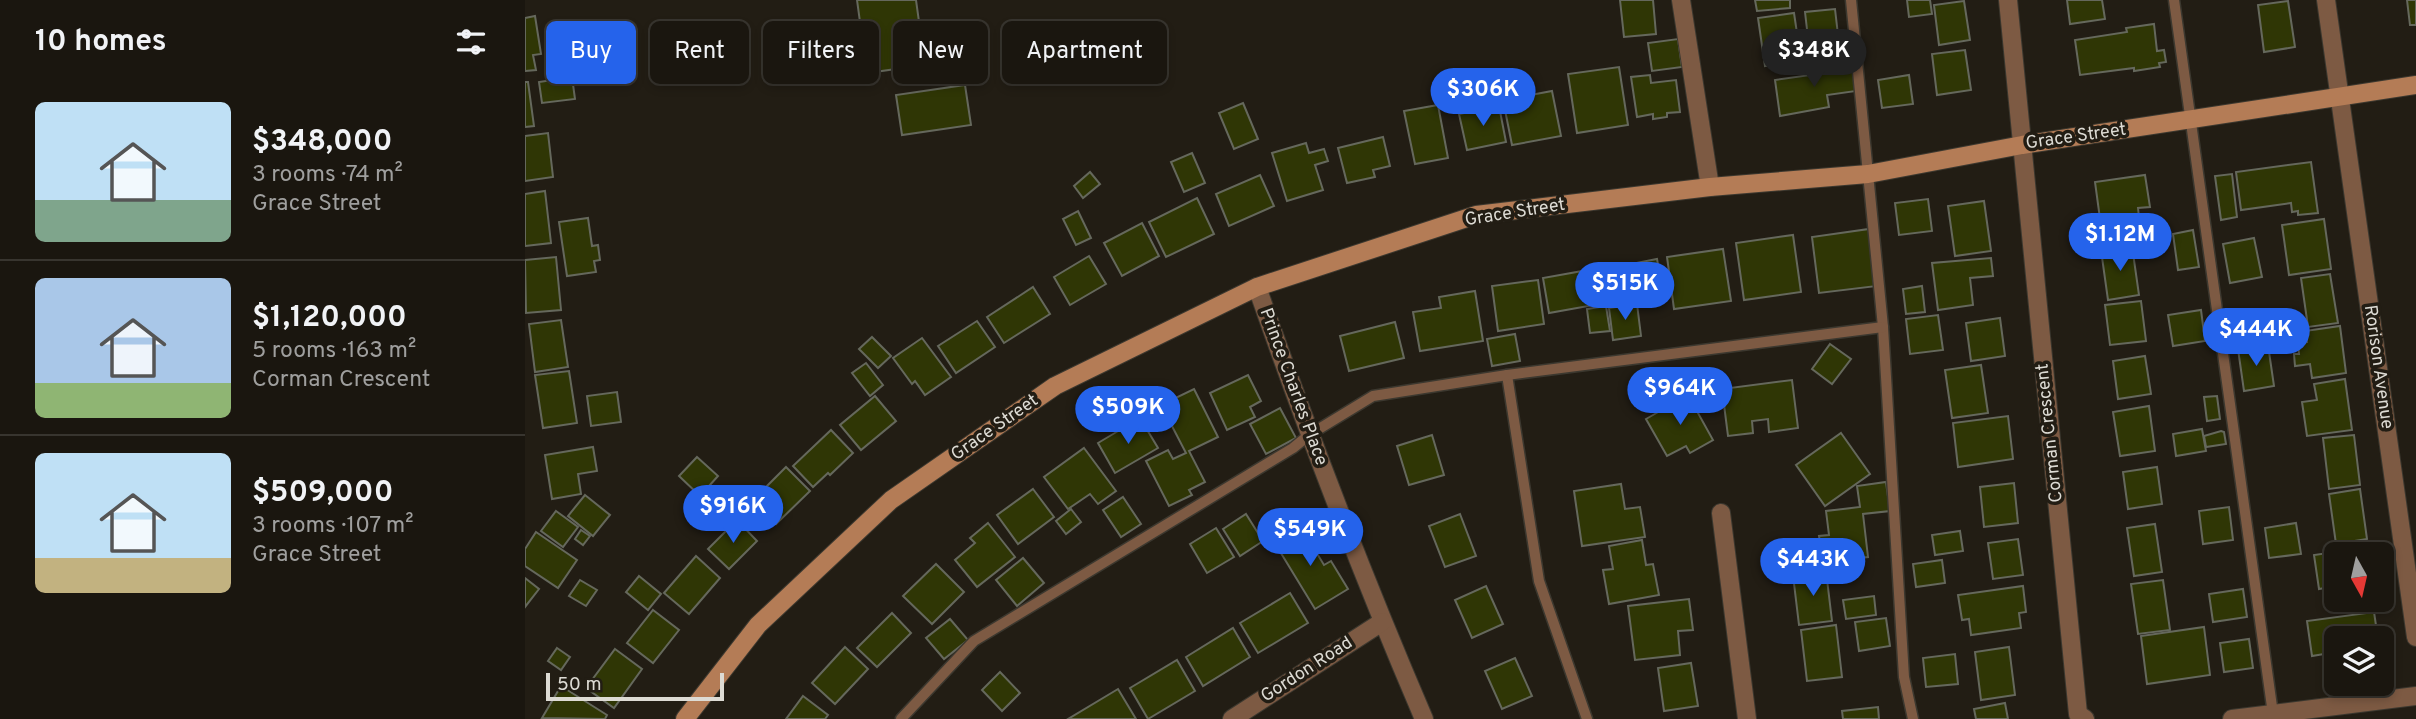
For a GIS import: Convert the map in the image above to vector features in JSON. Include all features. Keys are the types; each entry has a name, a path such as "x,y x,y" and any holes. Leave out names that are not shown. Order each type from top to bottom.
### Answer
{"street":[{"path":"1681,0 1710,187"},
{"name":"Corman Crescent","path":"2008,0 2078,714 2084,719"},
{"name":"Rorison Avenue","path":"2326,0 2416,637"},
{"name":"Grace Street","path":"685,719 758,625 891,500 1055,386 1257,287 1476,215 1710,187 1868,174 2022,145 2416,85"},
{"name":"Prince Charles Place","path":"1257,287 1309,435 1382,622 1424,719"},
{"path":"1721,513 1747,719"},
{"name":"Gordon Road","path":"1232,719 1382,622"},
{"path":"2232,719 2416,696"}],"lane":[{"path":"1851,0 1883,327 1904,677 1913,719"},
{"path":"2174,0 2273,714"},
{"path":"901,719 974,641 1293,448 1309,435 1373,396 1507,375 1883,327"},
{"path":"1507,375 1539,582 1587,719"}],"building":[{"path":"857,0 916,0 919,21 893,21 893,69 879,71 879,21 860,21"},
{"path":"1620,0 1653,0 1656,34 1624,37"},
{"path":"1755,0 1790,0 1790,8 1757,11"},
{"path":"1907,0 1930,0 1932,14 1909,17"},
{"path":"2067,0 2102,0 2105,19 2070,24"},
{"path":"2407,0 2416,0 2416,25 2410,25"},
{"path":"1964,1 1970,40 1939,45 1934,5"},
{"path":"2288,1 2295,47 2264,52 2258,5"},
{"path":"1835,9 1838,35 1808,38 1805,12"},
{"path":"1794,13 1801,60 1765,66 1758,18"},
{"path":"535,16 541,54 533,55 536,70 525,71 525,18"},
{"path":"2154,24 2157,51 2164,50 2166,62 2159,63 2160,67 2080,75 2075,40 2127,32 2126,28"},
{"path":"1678,39 1682,67 1652,71 1648,43"},
{"path":"1965,50 1971,90 1937,95 1932,54"},
{"path":"1852,63 1856,91 1827,95 1829,107 1780,116 1775,80 1818,74 1817,65"},
{"path":"1619,67 1628,125 1577,133 1568,74"},
{"path":"1457,74 1462,107 1443,109 1438,77"},
{"path":"1650,75 1651,83 1676,80 1680,112 1667,113 1667,117 1653,119 1653,114 1637,117 1631,77"},
{"path":"1909,75 1913,104 1882,108 1878,80"},
{"path":"525,82 528,82 534,126 525,127"},
{"path":"539,82 573,84 575,99 542,103"},
{"path":"965,85 971,125 902,135 896,95"},
{"path":"1552,91 1561,136 1512,145 1503,100"},
{"path":"1243,103 1258,139 1234,149 1219,113"},
{"path":"1438,105 1448,158 1415,164 1404,111"},
{"path":"1499,106 1506,142 1467,150 1459,114"},
{"path":"548,133 553,177 525,181 525,136"},
{"path":"1383,137 1390,166 1373,170 1375,177 1347,183 1338,148"},
{"path":"1306,143 1309,153 1324,149 1328,161 1315,165 1323,190 1287,201 1272,153"},
{"path":"1192,153 1205,183 1184,192 1171,162"},
{"path":"2311,162 2318,213 2298,215 2298,211 2292,212 2291,203 2241,210 2236,172"},
{"path":"1090,172 1100,184 1083,198 1074,186"},
{"path":"2232,174 2237,217 2221,220 2215,176"},
{"path":"1260,175 1274,206 1229,226 1216,194"},
{"path":"2145,175 2150,207 2138,208 2141,236 2103,241 2095,182"},
{"path":"545,191 551,243 525,246 525,194"},
{"path":"1197,198 1214,234 1166,257 1149,222"},
{"path":"1928,199 1932,231 1899,235 1895,203"},
{"path":"1984,201 1991,251 1955,256 1948,206"},
{"path":"1078,211 1091,238 1076,245 1063,219"},
{"path":"588,218 592,246 598,245 600,260 594,261 596,272 567,276 559,222"},
{"path":"2324,219 2331,269 2289,275 2282,225"},
{"path":"1142,223 1159,256 1122,276 1104,243"},
{"path":"1869,229 1877,286 1819,293 1812,237"},
{"path":"2193,230 2199,267 2178,270 2173,234"},
{"path":"1793,235 1801,292 1744,300 1736,243"},
{"path":"2254,238 2262,277 2230,283 2223,244"},
{"path":"2132,246 2139,295 2108,300 2101,250"},
{"path":"1723,249 1731,301 1674,309 1667,257"},
{"path":"1089,256 1106,284 1070,305 1054,277"},
{"path":"556,257 561,310 526,313 525,260"},
{"path":"1991,258 1993,276 1970,278 1973,305 1938,310 1932,263"},
{"path":"1657,259 1663,292 1617,300 1611,268"},
{"path":"1588,270 1594,305 1549,313 1543,278"},
{"path":"2330,274 2338,323 2308,327 2301,278"},
{"path":"1538,280 1544,324 1498,331 1492,286"},
{"path":"1922,286 1925,312 1906,314 1903,289"},
{"path":"1033,287 1050,314 1004,343 987,317"},
{"path":"1475,291 1483,341 1420,351 1413,312 1441,308 1439,297"},
{"path":"2141,301 2146,341 2110,345 2105,305"},
{"path":"1637,304 1641,336 1613,340 1609,308"},
{"path":"1606,306 1610,331 1590,333 1587,309"},
{"path":"2201,310 2205,341 2173,346 2168,315"},
{"path":"1938,315 1943,350 1910,354 1906,319"},
{"path":"2000,318 2005,356 1971,361 1966,323"},
{"path":"561,320 568,367 535,372 529,324"},
{"path":"977,321 995,347 956,373 938,346"},
{"path":"1395,322 1404,358 1349,371 1340,336"},
{"path":"2340,326 2346,373 2312,378 2310,364 2295,366 2294,354 2299,354 2298,344 2307,342 2305,331"},
{"path":"1515,334 1520,361 1492,366 1487,339"},
{"path":"872,337 891,356 878,368 859,349"},
{"path":"922,338 951,377 925,395 915,381 912,384 893,358"},
{"path":"1830,344 1851,359 1832,384 1812,369"},
{"path":"2268,345 2274,386 2244,391 2238,349"},
{"path":"2145,356 2151,394 2118,399 2113,361"},
{"path":"866,363 883,385 870,396 852,373"},
{"path":"1981,365 1988,413 1952,418 1945,370"},
{"path":"569,371 577,423 543,428 535,375"},
{"path":"1248,375 1261,401 1250,407 1255,417 1227,430 1210,393"},
{"path":"2345,379 2352,430 2307,436 2302,402 2317,400 2314,384"},
{"path":"1792,380 1798,428 1769,432 1768,419 1752,421 1753,433 1728,436 1722,389"},
{"path":"1194,389 1218,437 1189,451 1205,482 1189,490 1192,495 1169,506 1146,461 1168,450 1173,459 1186,453 1161,405"},
{"path":"617,392 621,422 591,426 587,396"},
{"path":"1688,395 1713,440 1690,453 1686,446 1667,456 1646,419"},
{"path":"875,396 896,421 861,450 840,425"},
{"path":"2217,396 2220,419 2207,421 2204,397"},
{"path":"2149,406 2155,451 2120,456 2113,412"},
{"path":"1280,408 1296,438 1266,454 1250,424"},
{"path":"2008,416 2013,459 1958,467 1953,423"},
{"path":"1140,418 1158,448 1115,473 1098,443"},
{"path":"2202,429 2206,451 2176,456 2173,434"},
{"path":"831,430 853,453 813,487 793,466"},
{"path":"2224,432 2226,444 2206,447 2204,436"},
{"path":"1841,433 1870,474 1825,506 1796,465"},
{"path":"1432,435 1444,475 1409,485 1397,446"},
{"path":"2354,435 2360,485 2329,489 2323,438"},
{"path":"593,447 597,471 578,474 581,494 552,499 545,455"},
{"path":"1084,448 1116,491 1098,504 1090,494 1068,509 1044,477"},
{"path":"697,457 718,476 700,496 679,476"},
{"path":"786,467 810,491 776,524 753,500"},
{"path":"2157,467 2162,504 2128,509 2123,472"},
{"path":"1886,482 1890,511 1863,514 1868,557 1823,562 1819,536 1829,535 1826,511 1860,507 1857,486"},
{"path":"2014,483 2018,523 1984,527 1980,487"},
{"path":"1621,484 1625,509 1640,507 1645,537 1582,546 1574,491"},
{"path":"1033,489 1054,517 1018,544 997,515"},
{"path":"2360,489 2367,539 2336,542 2329,494"},
{"path":"585,495 610,515 593,536 568,516"},
{"path":"1123,497 1141,524 1121,537 1103,510"},
{"path":"2229,507 2233,540 2203,544 2199,511"},
{"path":"1071,509 1081,522 1066,534 1056,521"},
{"path":"556,511 578,527 563,547 541,531"},
{"path":"1246,514 1263,541 1240,556 1223,529"},
{"path":"1460,514 1476,556 1445,567 1429,526"},
{"path":"737,520 757,541 729,569 708,549"},
{"path":"988,523 1015,557 977,587 955,560 975,543 970,538"},
{"path":"2296,523 2301,554 2269,558 2265,528"},
{"path":"1299,524 1324,565 1331,561 1348,589 1315,609 1273,540"},
{"path":"2155,524 2162,572 2134,576 2127,528"},
{"path":"1216,528 1234,557 1207,573 1190,544"},
{"path":"581,530 590,536 583,545 575,539"},
{"path":"1960,531 1963,551 1935,555 1932,535"},
{"path":"536,532 577,560 558,588 525,566 525,549"},
{"path":"2018,539 2023,575 1993,579 1988,543"},
{"path":"1642,540 1646,565 1653,564 1659,595 1609,604 1603,570 1613,569 1609,546"},
{"path":"2324,554 2324,588 2319,589 2314,555"},
{"path":"696,556 720,578 689,614 664,593"},
{"path":"1023,558 1044,583 1017,606 996,580"},
{"path":"1942,560 1945,583 1916,587 1913,564"},
{"path":"936,564 964,592 932,624 903,596"},
{"path":"1826,571 1832,621 1799,625 1793,575"},
{"path":"639,576 661,594 648,610 626,592"},
{"path":"525,578 539,589 525,607"},
{"path":"580,580 597,590 586,606 569,596"},
{"path":"2163,580 2170,630 2138,634 2131,584"},
{"path":"1486,586 1503,624 1472,638 1455,600"},
{"path":"2023,586 2026,612 2019,613 2021,628 1971,635 1969,619 1962,620 1958,595"},
{"path":"2243,589 2247,617 2213,622 2209,594"},
{"path":"1290,593 1308,623 1258,653 1240,623"},
{"path":"1874,596 1876,615 1846,619 1843,600"},
{"path":"1689,599 1693,630 1678,631 1680,655 1635,660 1628,606"},
{"path":"653,610 679,630 653,663 627,643"},
{"path":"2374,612 2376,626 2324,626 2324,654 2312,656 2307,621"},
{"path":"892,613 911,633 877,667 857,648"},
{"path":"1886,618 1890,646 1859,651 1855,622"},
{"path":"950,619 968,640 944,659 926,638"},
{"path":"1836,625 1842,677 1807,681 1801,630"},
{"path":"2204,627 2210,675 2147,684 2141,636"},
{"path":"1233,628 1250,657 1203,686 1186,657"},
{"path":"2249,639 2253,668 2224,672 2220,643"},
{"path":"845,647 868,669 835,704 812,683"},
{"path":"2009,647 2015,695 1981,700 1975,652"},
{"path":"557,648 570,657 561,670 548,661"},
{"path":"615,649 642,669 614,708 586,688"},
{"path":"1955,654 1958,684 1926,687 1923,658"},
{"path":"1515,658 1532,696 1502,709 1485,671"},
{"path":"1177,660 1195,691 1148,719 1130,688"},
{"path":"1691,663 1698,706 1664,711 1658,668"},
{"path":"1000,672 1020,693 1002,711 982,690"},
{"path":"561,686 607,715 605,719 542,718"},
{"path":"1118,689 1136,719 1068,719"},
{"path":"803,696 828,715 825,719 786,719"},
{"path":"2005,703 2008,719 1976,719 1974,709"},
{"path":"1878,707 1879,719 1843,719 1842,711"}]}
